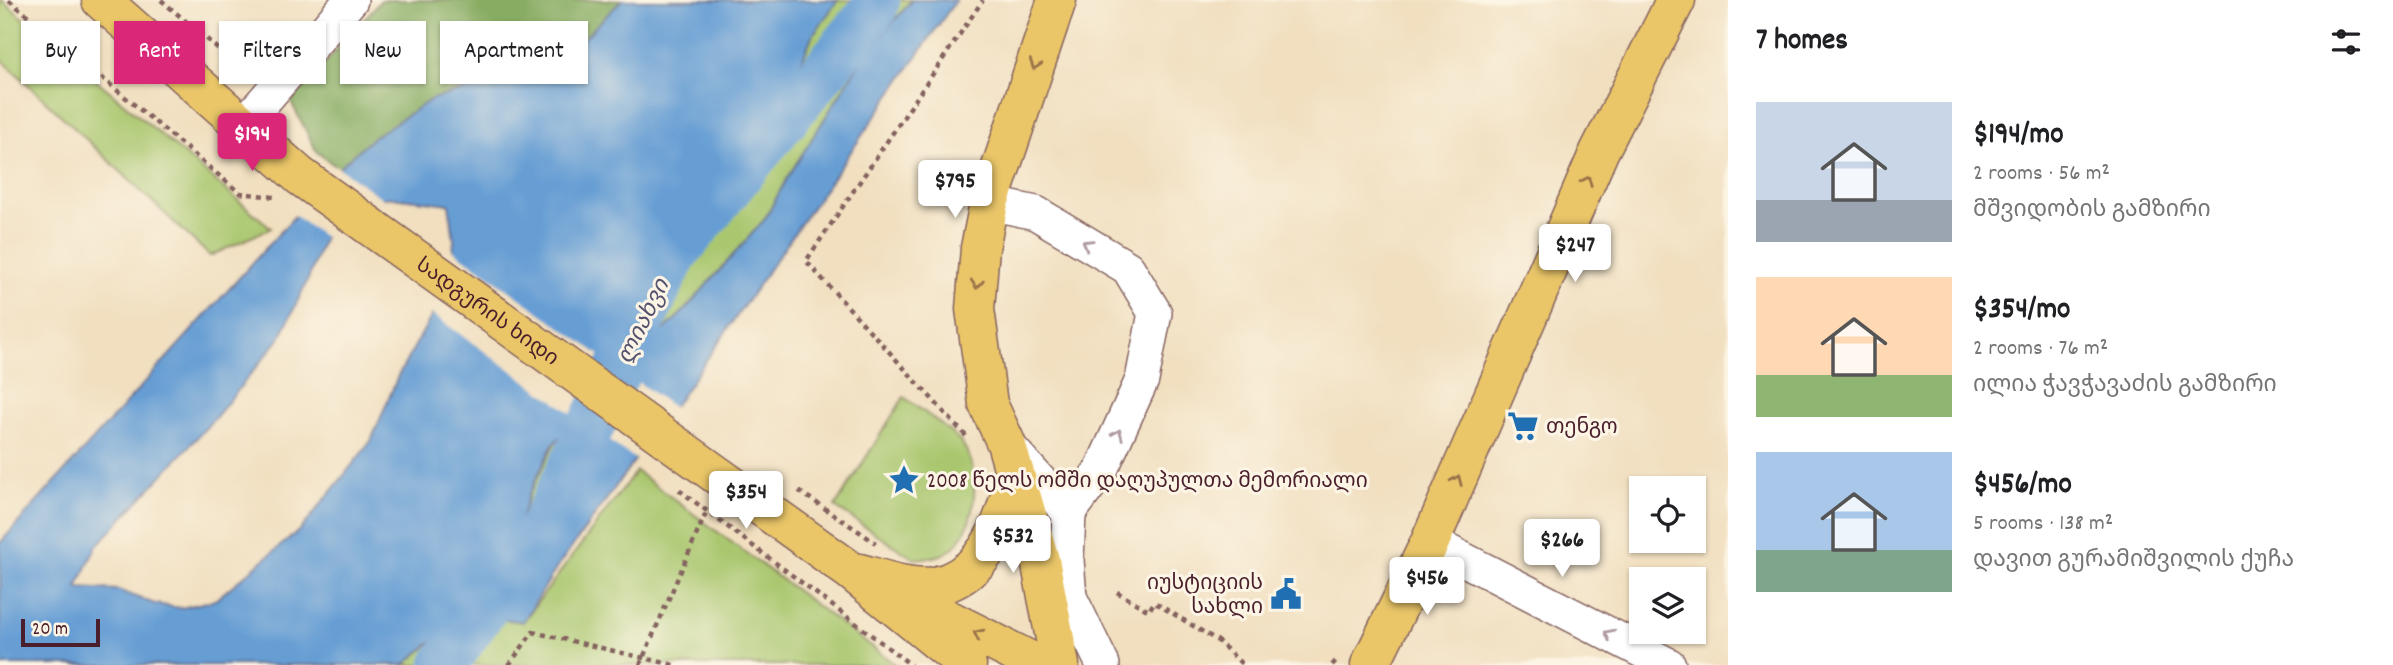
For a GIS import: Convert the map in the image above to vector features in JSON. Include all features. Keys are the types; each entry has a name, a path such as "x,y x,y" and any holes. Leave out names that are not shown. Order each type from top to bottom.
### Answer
{"main road":[{"name":"სადგურის ხიდი","path":"101,0 243,125 292,187 675,444 851,570"},
{"path":"851,570 903,584 933,586 959,578 977,563 1007,515 975,309 980,248 989,203 1057,0"},
{"path":"1370,665 1430,542 1599,152 1676,0"},
{"path":"997,456 1040,560 1060,665"},
{"path":"851,570 967,665"},
{"path":"851,570 1039,665"}],"street":[{"path":"243,125 351,0"},
{"path":"989,203 1036,213 1128,268 1155,313 1142,380 1101,470 1069,513 1067,560 1070,597 1103,665"},
{"path":"997,456 1069,513"},
{"path":"1430,542 1670,665"}],"path":[{"path":"9,0 240,193 292,187"},
{"path":"161,0 271,93"},
{"path":"982,0 806,261 966,436 997,456"},
{"path":"674,484 706,513 911,665"},
{"path":"640,665 706,513"},
{"path":"1117,592 1149,611 1154,602 1218,641 1243,665"},
{"path":"509,665 533,632 674,665"}],"green space":[{"path":"2,0 27,21 21,21 21,78 0,58"},
{"path":"381,0 622,0 588,34 588,21 440,21 440,84 487,84 432,99 375,136 338,168 317,152 291,102 307,84 326,84 326,62 340,46 340,84 426,84 426,21 362,21"},
{"path":"838,0 912,0 864,57 786,180 765,219 682,313 638,354 588,456 576,493 557,525 532,564 488,597 508,558 529,494 554,444 576,422 618,321 649,276 697,229 722,172 770,127 812,36"},
{"path":"100,83 271,228 210,256 28,84"},
{"path":"904,397 958,439 969,457 973,472 973,506 969,522 953,547 935,557 914,559 835,507"},
{"path":"636,471 896,665 404,665 446,631 469,620 501,619 523,622"}],"water":[{"path":"622,0 838,0 812,36 785,102 770,127 722,172 697,229 649,276 618,321 588,401 576,422 553,444 529,494 508,558 489,595 532,564 576,493 588,456 638,354 682,313 765,219 786,180 864,56 912,0 956,0 682,395 554,572 523,622 501,619 469,620 446,631 404,665 0,665 0,543 338,168 375,136 432,99 487,84 588,84 588,34","holes":["391,197 449,204 454,240 452,268 439,303 398,376 371,441 302,528 215,600 181,608 155,604 118,590 77,588 96,547 215,418 280,338 309,277 330,222 351,204"]}],"pier":[{"path":"335,165 386,201 353,208 333,224 327,239 293,214"},
{"path":"450,248 608,361 581,420 429,312 449,267"},
{"path":"625,373 676,409 638,461 596,432"}],"waterway":[{"name":"ლიახვი","path":"444,665 542,528 674,255 874,9 877,0"}],"place":[{"name":"თენგო","path":"1523,426"},
{"name":"2008 წელს ომში დაღუპულთა მემორიალი","path":"904,480"},
{"name":"იუსტიციის სახლი","path":"1286,594"}]}
